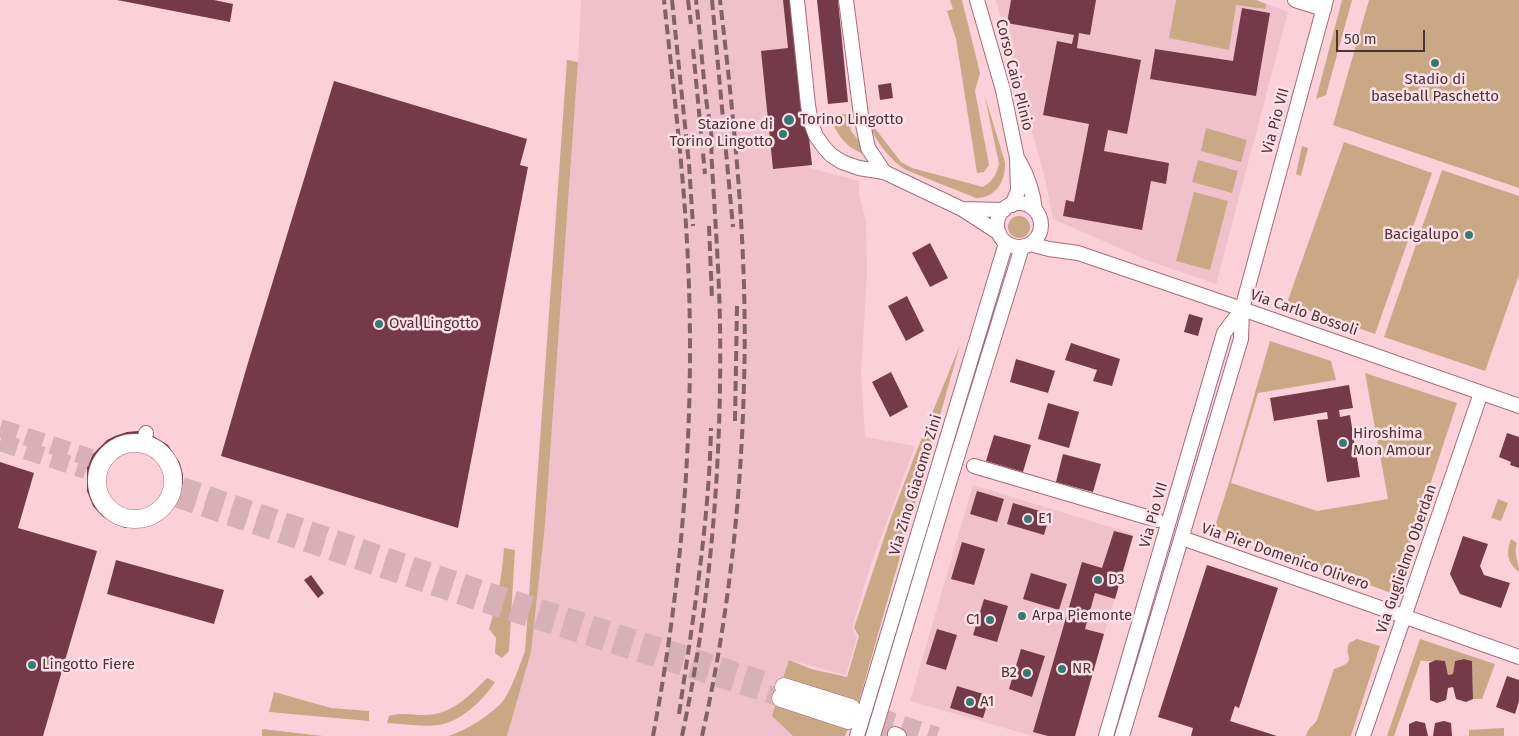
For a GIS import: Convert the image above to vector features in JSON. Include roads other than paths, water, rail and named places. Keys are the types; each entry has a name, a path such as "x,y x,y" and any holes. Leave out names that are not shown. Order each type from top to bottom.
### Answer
{"main road":[{"path":"145,438 165,458 172,474 176,491 162,507 150,516 133,519 122,517 105,504 100,495 94,466 116,448 145,438"},
{"path":"783,692 850,714"}],"street":[{"path":"797,0 811,123 816,136 831,155 842,162 859,168 884,172 962,209 1012,246 1026,245 1036,239 1041,229 1039,215 1035,210 1024,204 1008,207 962,209"},
{"path":"846,0 866,140 868,148 884,172"},
{"name":"Corso Caio Plinio","path":"977,0 1003,90 1018,158 1018,191 1008,207"},
{"path":"1295,0 1325,5"},
{"name":"Via Pio VII","path":"1122,736 1241,339 1242,309 1325,5"},
{"name":"Corso Caio Plinio","path":"1018,158 1028,176 1035,210"},
{"path":"1003,238 998,221 1000,214 1008,207"},
{"name":"Via Carlo Bossoli","path":"1041,229 1052,239 1078,253 1519,406"},
{"name":"Via Zino Giacomo Zini","path":"857,736 1003,238"},
{"name":"Via Carlo Bossoli","path":"1026,245 1078,253"},
{"name":"Via Zino Giacomo Zini","path":"873,736 946,493 1026,245"},
{"name":"Via Pio VII","path":"1106,736 1224,333 1242,309"},
{"name":"Via Guglielmo Oberdan","path":"1363,736 1481,393"},
{"path":"974,466 1157,520"},
{"name":"Via Pier Domenico Olivero","path":"1182,538 1519,657"}],"tunnel":[{"path":"0,428 91,458"},
{"path":"0,442 86,470"},
{"path":"182,486 475,587 770,682"},
{"path":"178,499 473,600 781,698"},
{"path":"851,708 937,736"},
{"path":"848,720 897,736"}],"railway":[{"path":"653,736 664,673 680,545 686,481 690,353 684,197 664,0"},
{"path":"672,0 689,164 693,226"},
{"path":"688,0 691,24"},
{"path":"682,736 700,634 713,531 717,479 720,375 717,244 711,135 696,0"},
{"path":"712,0 733,227"},
{"path":"702,736 719,649 732,561 740,473 744,384 745,336 742,240 731,96 720,0"},
{"path":"693,49 705,174"},
{"path":"709,226 712,299"},
{"path":"735,421 737,306"},
{"path":"679,714 704,536 711,428"}],"place":[{"name":"Stadio di baseball Paschetto","path":"1435,63"},
{"name":"Torino Lingotto","path":"789,120"},
{"name":"Stazione di Torino Lingotto","path":"783,134"},
{"name":"Bacigalupo","path":"1469,235"},
{"name":"Oval Lingotto","path":"379,324"},
{"name":"Hiroshima Mon Amour","path":"1343,443"},
{"name":"E1","path":"1028,519"},
{"name":"D3","path":"1098,580"},
{"name":"Arpa Piemonte","path":"1022,616"},
{"name":"C1","path":"990,620"},
{"name":"Lingotto Fiere","path":"32,665"},
{"name":"NR","path":"1062,669"},
{"name":"B2","path":"1027,673"},
{"name":"A1","path":"970,702"}]}
